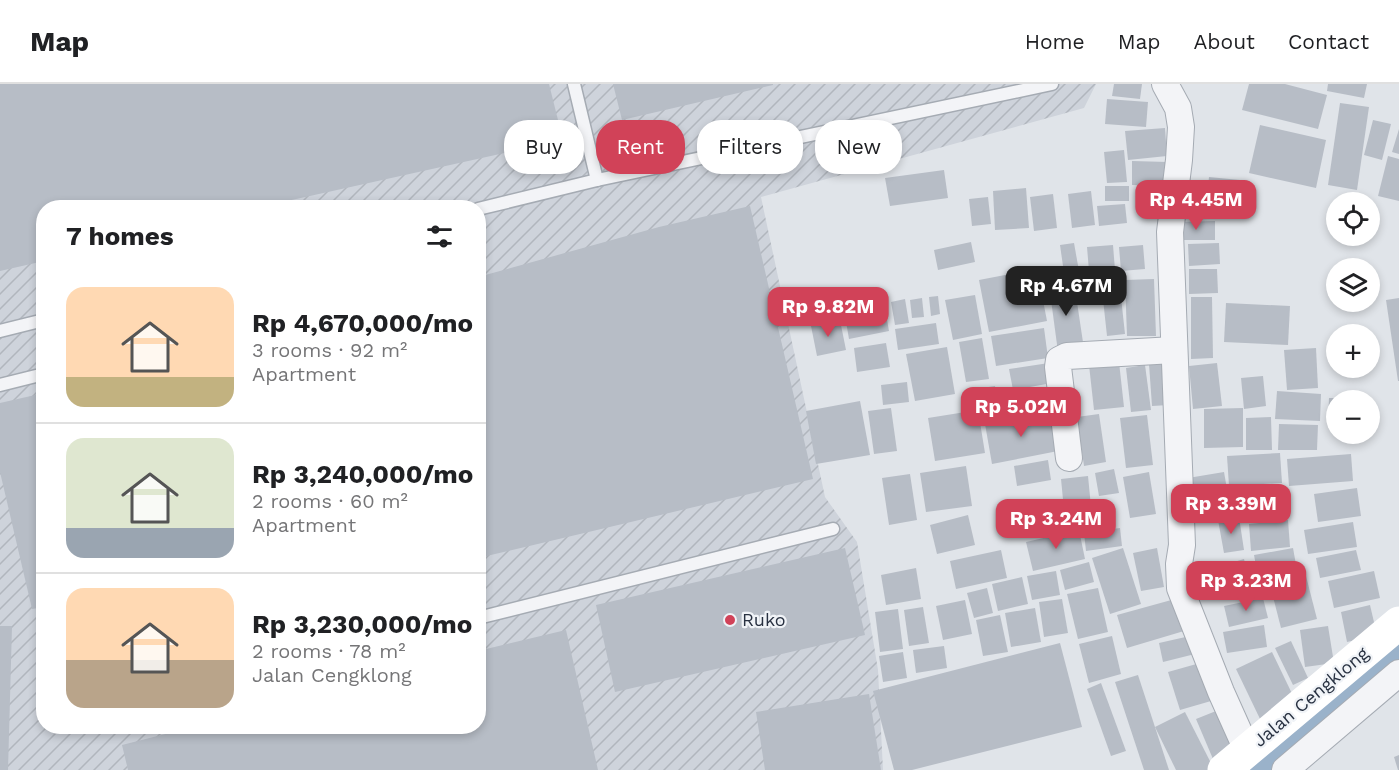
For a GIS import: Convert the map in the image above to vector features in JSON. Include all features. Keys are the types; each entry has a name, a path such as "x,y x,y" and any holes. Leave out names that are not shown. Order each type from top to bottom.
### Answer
{"main road":[{"name":"Jalan Cengklong","path":"1236,760 1399,623"}],"street":[{"path":"1165,84 1178,108 1181,128 1170,232 1182,545 1179,564 1180,588 1221,692 1236,760"},
{"path":"1069,458 1059,360 1067,356 1174,350"},
{"path":"1285,770 1399,673"}],"lane":[{"path":"574,84 597,180"},
{"path":"486,207 597,180 1052,84"},
{"path":"0,331 36,322"},
{"path":"0,385 36,376"},
{"path":"486,616 832,529"}],"shaded area":[{"path":"0,84 1096,84 1084,108 902,158 902,120 815,120 815,174 844,174 761,197 825,497 857,542 878,670 883,770 0,770"}],"building":[{"path":"0,84 549,84 558,120 504,120 504,153 292,200 36,200 36,263 0,271"},
{"path":"613,84 773,84 773,85 622,120"},
{"path":"1114,84 1142,84 1140,99 1112,96"},
{"path":"1249,84 1285,84 1327,95 1318,129 1242,110"},
{"path":"1328,84 1367,84 1364,98 1327,91"},
{"path":"1107,99 1148,102 1146,127 1105,124"},
{"path":"1340,103 1369,107 1357,190 1328,185"},
{"path":"1373,120 1391,124 1382,160 1364,155"},
{"path":"1260,125 1326,140 1316,188 1249,173"},
{"path":"1165,128 1167,156 1128,160 1125,131"},
{"path":"1399,129 1399,154 1392,152"},
{"path":"1124,150 1127,182 1107,183 1104,152"},
{"path":"1388,156 1399,159 1399,201 1380,196 1379,192"},
{"path":"1132,161 1168,162 1167,186 1132,185"},
{"path":"944,170 948,198 890,206 885,178"},
{"path":"1209,177 1250,181 1247,209 1206,205"},
{"path":"1105,186 1129,186 1129,201 1105,201"},
{"path":"1026,188 1029,228 995,230 993,191"},
{"path":"1091,191 1095,225 1072,228 1068,194"},
{"path":"1053,194 1057,228 1034,231 1030,197"},
{"path":"988,197 991,224 972,226 969,199"},
{"path":"1125,204 1127,223 1099,226 1097,206"},
{"path":"750,206 813,479 486,556 486,275 659,227"},
{"path":"1215,221 1215,240 1176,240 1176,222"},
{"path":"971,242 975,262 938,270 934,250"},
{"path":"1074,243 1079,271 1064,273 1060,245"},
{"path":"1219,243 1220,264 1189,266 1188,244"},
{"path":"1113,245 1115,270 1089,271 1087,247"},
{"path":"1143,245 1145,269 1121,271 1119,247"},
{"path":"1037,269 1047,321 989,332 979,280"},
{"path":"1189,269 1217,269 1218,293 1189,294"},
{"path":"1154,279 1156,336 1127,336 1125,280"},
{"path":"1074,282 1084,349 1058,352 1049,285"},
{"path":"1120,288 1125,334 1107,336 1102,290"},
{"path":"975,295 982,334 953,340 945,300"},
{"path":"938,296 940,314 931,316 929,297"},
{"path":"1191,297 1212,297 1213,358 1191,359"},
{"path":"922,298 924,317 912,318 910,300"},
{"path":"1399,298 1399,381 1398,381 1386,300"},
{"path":"905,299 909,323 895,325 891,302"},
{"path":"884,302 889,331 849,339 844,310"},
{"path":"1226,303 1290,306 1288,345 1224,342"},
{"path":"840,320 846,350 817,356 811,326"},
{"path":"936,323 939,344 898,350 895,329"},
{"path":"1044,328 1048,358 996,366 991,336"},
{"path":"982,338 989,379 966,382 959,342"},
{"path":"886,343 890,367 857,372 854,348"},
{"path":"947,347 955,394 915,401 906,354"},
{"path":"1316,348 1318,388 1287,390 1284,350"},
{"path":"1119,362 1124,407 1094,410 1089,365"},
{"path":"1049,363 1052,383 1013,390 1009,369"},
{"path":"1166,363 1169,405 1152,406 1149,364"},
{"path":"1217,363 1222,406 1193,409 1189,366"},
{"path":"1145,365 1151,410 1131,412 1126,368"},
{"path":"1263,376 1266,406 1244,409 1241,378"},
{"path":"907,382 909,402 883,405 881,385"},
{"path":"995,386 998,406 972,410 969,390"},
{"path":"1277,391 1321,394 1320,421 1275,419"},
{"path":"36,395 36,608 32,609 0,472 0,403"},
{"path":"860,401 870,455 816,464 806,411"},
{"path":"891,408 897,451 874,454 868,411"},
{"path":"1243,408 1243,447 1204,448 1204,409"},
{"path":"978,410 985,453 935,461 928,418"},
{"path":"1051,412 1058,451 992,464 985,424"},
{"path":"1099,414 1106,462 1084,466 1077,417"},
{"path":"1147,415 1153,465 1126,468 1120,418"},
{"path":"1271,417 1272,450 1246,450 1246,418"},
{"path":"1279,424 1318,425 1317,450 1278,450"},
{"path":"1280,453 1282,483 1229,486 1227,456"},
{"path":"1351,454 1353,481 1289,486 1287,459"},
{"path":"1048,460 1051,480 1017,486 1014,466"},
{"path":"966,466 972,506 926,512 920,473"},
{"path":"1114,469 1119,493 1099,496 1095,473"},
{"path":"1149,472 1156,514 1130,518 1123,477"},
{"path":"1224,472 1231,512 1188,519 1182,479"},
{"path":"910,474 917,520 889,525 882,478"},
{"path":"1088,476 1093,527 1066,530 1061,479"},
{"path":"1281,488 1285,513 1242,520 1238,495"},
{"path":"1357,488 1361,516 1318,522 1314,494"},
{"path":"1050,500 1054,526 1032,530 1028,504"},
{"path":"968,515 975,545 937,554 930,525"},
{"path":"1239,517 1244,550 1224,553 1218,520"},
{"path":"1288,520 1290,547 1251,551 1249,524"},
{"path":"1353,522 1357,547 1308,554 1304,530"},
{"path":"1120,528 1122,546 1086,551 1084,533"},
{"path":"1079,530 1085,559 1033,571 1026,542"},
{"name":"Ruko","path":"845,548 865,635 615,692 596,605"},
{"path":"1123,548 1141,604 1110,614 1092,558"},
{"path":"1157,548 1164,587 1141,591 1133,553"},
{"path":"1293,548 1297,570 1258,577 1254,555"},
{"path":"1001,550 1007,578 956,589 950,561"},
{"path":"1356,550 1361,570 1320,578 1316,558"},
{"path":"1244,559 1251,584 1214,594 1207,570"},
{"path":"1089,562 1094,582 1065,590 1060,570"},
{"path":"916,568 921,599 886,605 881,575"},
{"path":"1056,571 1060,595 1032,600 1027,576"},
{"path":"1374,571 1380,598 1334,608 1328,581"},
{"path":"1306,576 1317,619 1281,628 1270,585"},
{"path":"1022,577 1028,604 998,611 992,584"},
{"path":"987,588 993,613 974,618 967,593"},
{"path":"1098,588 1108,632 1078,639 1067,594"},
{"path":"1263,598 1268,618 1229,627 1224,606"},
{"path":"1062,599 1068,633 1044,637 1039,602"},
{"path":"1175,599 1184,631 1127,648 1117,615"},
{"path":"965,600 972,634 943,640 936,606"},
{"path":"1370,605 1377,635 1347,642 1341,612"},
{"path":"923,607 929,643 909,646 904,610"},
{"path":"1035,608 1041,642 1011,647 1005,613"},
{"path":"898,609 903,649 880,652 875,612"},
{"path":"1000,615 1008,652 983,656 976,620"},
{"path":"1264,625 1267,647 1227,653 1223,632"},
{"path":"0,626 12,626 8,770 0,770"},
{"path":"1328,626 1334,663 1305,667 1300,630"},
{"path":"566,630 598,770 128,770 122,745 165,734 486,734 486,649"},
{"path":"1112,636 1121,674 1089,683 1079,644"},
{"path":"1190,636 1195,654 1163,662 1159,643"},
{"path":"1291,641 1308,678 1293,685 1275,648"},
{"path":"1060,643 1082,727 912,770 894,770 873,691"},
{"path":"944,646 947,668 916,673 913,650"},
{"path":"903,652 907,678 883,682 879,656"},
{"path":"1272,652 1297,704 1261,721 1236,669"},
{"path":"1200,663 1211,701 1180,710 1168,672"},
{"path":"1138,675 1169,770 1144,770 1115,682"},
{"path":"1101,683 1126,751 1111,756 1087,689"},
{"path":"869,694 881,770 765,770 756,712"},
{"path":"1216,711 1233,750 1213,759 1196,719"},
{"path":"1185,712 1214,769 1212,770 1176,770 1155,727"},
{"path":"1399,755 1399,770 1398,770 1394,757"}],"waterway":[{"path":"1265,770 1399,654"}],"place":[{"name":"Ruko","path":"730,620"}]}
